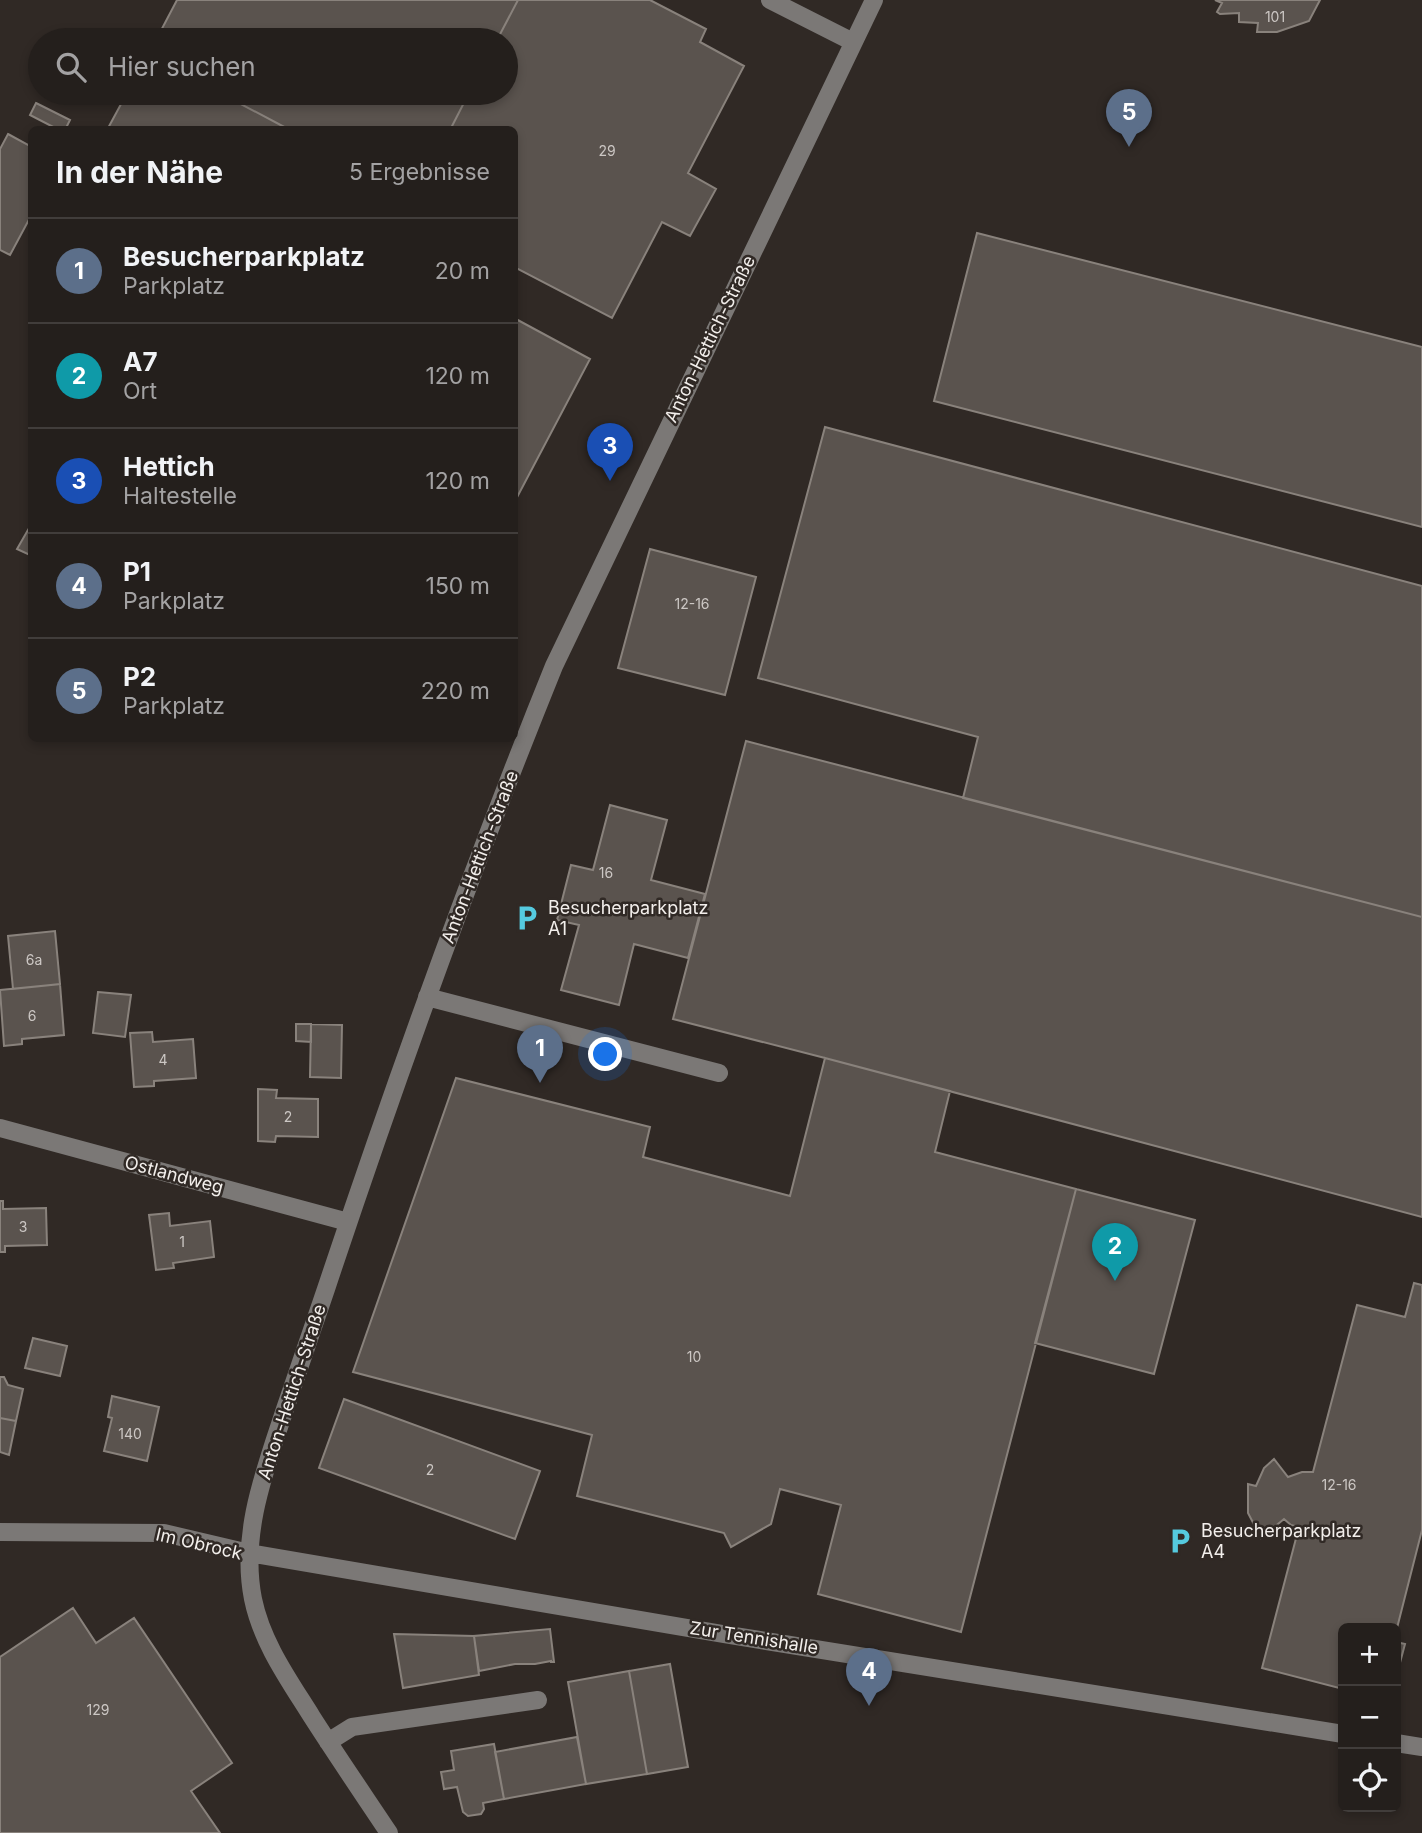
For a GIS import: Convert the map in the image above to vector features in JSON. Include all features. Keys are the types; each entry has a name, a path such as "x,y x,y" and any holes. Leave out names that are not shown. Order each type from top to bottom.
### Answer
{"street":[{"path":"771,0 853,42"},
{"name":"Anton-Hettich-Straße","path":"249,1553 253,1511 348,1222 427,997 554,666 874,0"},
{"path":"427,997 719,1073"},
{"name":"Ostlandweg","path":"0,1128 348,1222"},
{"name":"Im Obrock","path":"0,1532 164,1533 249,1553 253,1599 268,1646 389,1833"},
{"name":"Zur Tennishalle","path":"249,1553 1338,1733"},
{"path":"328,1742 352,1727 538,1700"},
{"path":"1401,1744 1422,1747"}],"building":[{"path":"177,0 518,0 503,28 162,28"},
{"path":"518,0 650,0 706,29 700,42 744,66 688,173 716,189 690,236 662,222 612,318 518,269 518,126 452,126 463,105 518,105 518,28 503,28"},
{"path":"1215,0 1320,0 1309,21 1277,32 1257,32 1258,23 1239,22 1239,13 1217,12 1222,3"},
{"path":"35,105 40,105 70,120 67,126 51,126 30,115"},
{"path":"121,105 243,105 282,126 109,126"},
{"path":"243,105 463,105 452,126 282,126"},
{"path":"8,134 28,145 28,221 10,255 0,250 0,149"},
{"path":"977,233 1422,347 1422,527 934,401"},
{"path":"518,320 590,359 518,495"},
{"path":"825,427 1422,586 1422,917 963,798 978,737 758,678"},
{"path":"28,530 28,554 17,549"},
{"path":"650,549 756,577 725,695 618,668"},
{"path":"746,741 1422,917 1422,1217 673,1019"},
{"path":"610,805 667,820 651,880 705,894 688,958 634,944 619,1005 561,990 579,925 557,920 571,865 593,870"},
{"path":"55,931 60,984 13,989 8,936"},
{"path":"60,984 64,1035 22,1039 22,1044 4,1046 0,990"},
{"path":"98,992 131,995 125,1037 93,1033"},
{"path":"296,1024 311,1024 311,1042 296,1041"},
{"path":"311,1024 342,1025 341,1078 310,1077"},
{"path":"152,1032 153,1042 193,1039 196,1078 154,1081 154,1086 134,1087 130,1033"},
{"path":"825,1058 950,1091 935,1152 1076,1189 961,1632 818,1594 841,1505 780,1489 771,1524 731,1547 724,1533 577,1496 592,1435 353,1372 456,1078 650,1127 643,1157 790,1196"},
{"path":"258,1089 277,1090 276,1098 318,1099 318,1137 276,1136 275,1142 258,1141"},
{"path":"1076,1189 1195,1220 1154,1374 1035,1343"},
{"path":"0,1201 3,1201 3,1209 46,1208 47,1245 5,1246 5,1252 0,1252"},
{"path":"169,1213 170,1226 210,1221 214,1257 173,1263 174,1268 156,1270 149,1215"},
{"path":"1414,1283 1422,1285 1422,1530 1398,1623 1338,1623 1338,1688 1262,1668 1299,1527 1284,1519 1261,1538 1248,1513 1248,1484 1256,1486 1264,1468 1274,1459 1288,1477 1302,1472 1313,1472 1357,1305 1405,1317"},
{"path":"33,1338 67,1346 60,1376 25,1368"},
{"path":"0,1377 4,1377 8,1385 23,1389 16,1421 0,1418"},
{"path":"112,1396 159,1407 147,1461 104,1451 112,1418 108,1417"},
{"path":"344,1399 540,1471 515,1539 319,1468"},
{"path":"0,1418 16,1421 9,1455 0,1452"},
{"path":"73,1608 96,1643 134,1618 232,1763 191,1791 220,1833 0,1833 0,1657"},
{"path":"550,1629 554,1662 515,1664 479,1671 474,1636"},
{"path":"394,1634 474,1636 479,1675 403,1688"},
{"path":"1401,1643 1405,1644 1401,1659"},
{"path":"670,1664 688,1767 647,1774 629,1671"},
{"path":"629,1671 647,1774 586,1784 568,1682"},
{"path":"577,1737 586,1784 504,1799 495,1752"},
{"path":"494,1744 504,1799 483,1803 481,1814 468,1816 463,1812 457,1787 444,1789 441,1772 454,1770 451,1751"}],"place":[{"name":"P2","path":"1129,147"},
{"name":"Hettich","path":"610,481"},
{"name":"Besucherparkplatz A1","path":"527,918"},
{"name":"Besucherparkplatz","path":"540,1083"},
{"name":"A7","path":"1115,1281"},
{"name":"Besucherparkplatz A4","path":"1180,1541"},
{"name":"P1","path":"869,1706"}]}
